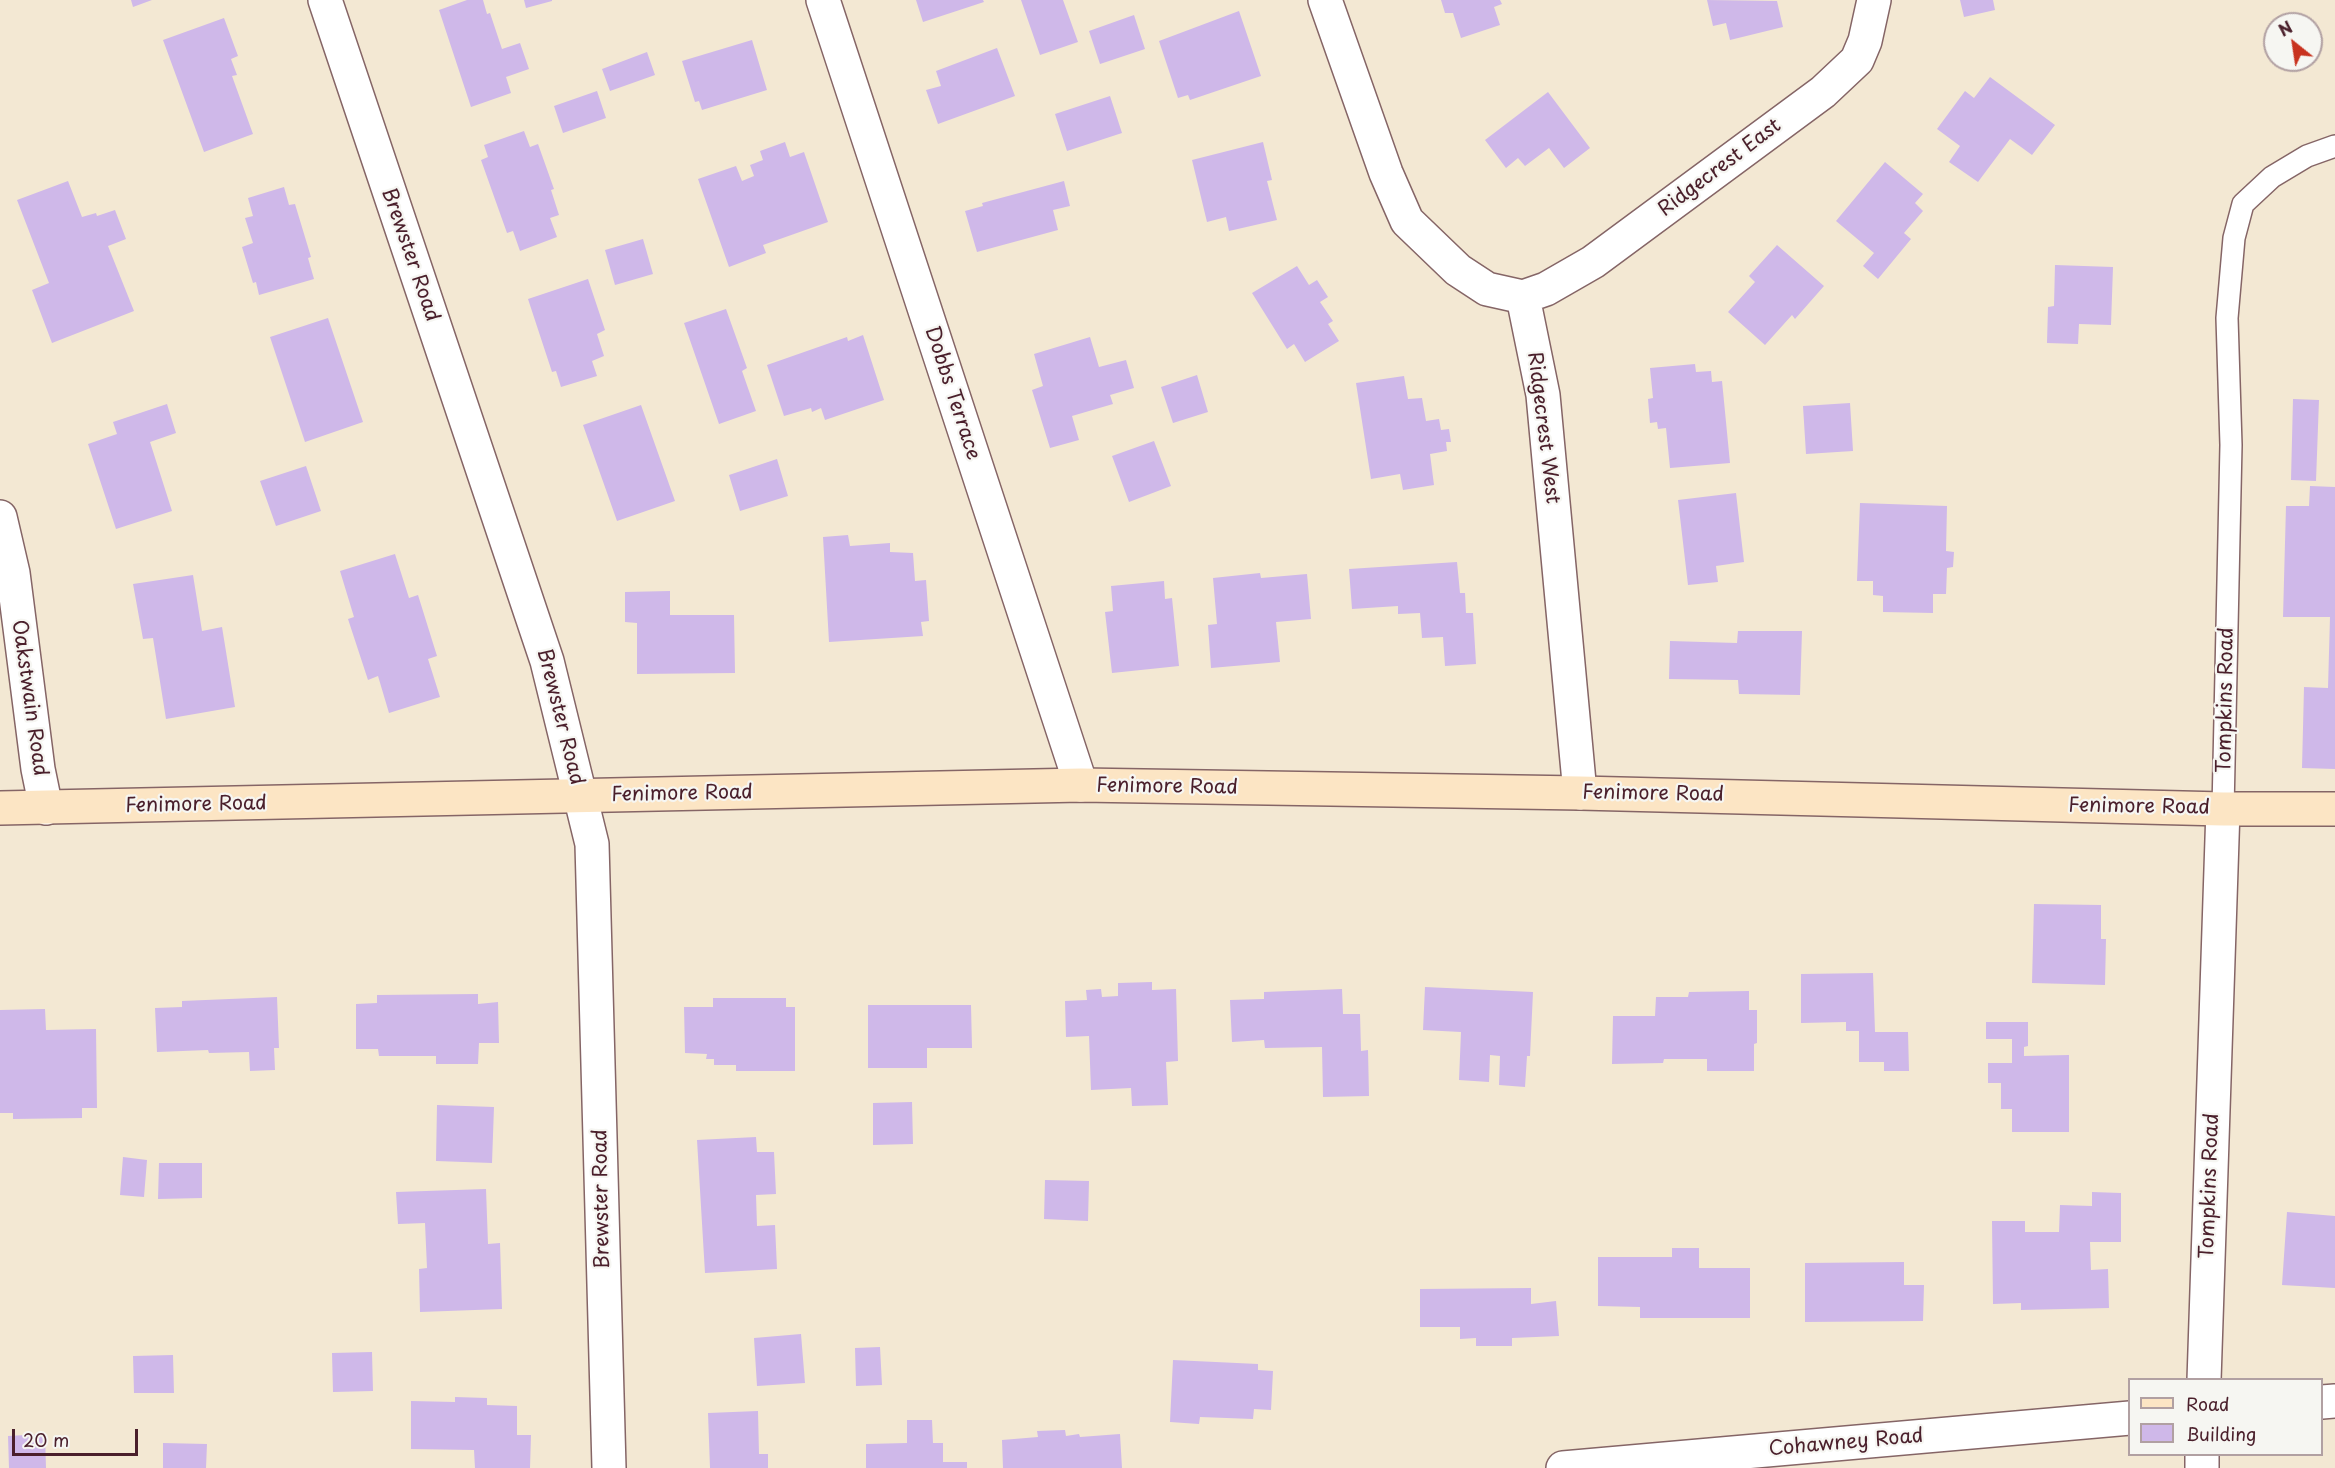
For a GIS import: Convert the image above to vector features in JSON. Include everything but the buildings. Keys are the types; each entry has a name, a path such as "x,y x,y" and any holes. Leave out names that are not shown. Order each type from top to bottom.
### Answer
{"main road":[{"name":"Fenimore Road","path":"0,808 1081,785 1580,793 2223,809 2335,809"}],"street":[{"name":"Brewster Road","path":"325,0 547,661 592,844 609,1468"},
{"name":"Dobbs Terrace","path":"823,0 1081,785"},
{"path":"1325,0 1386,173 1407,221 1458,270 1488,289 1523,297"},
{"name":"Ridgecrest East","path":"1523,297 1546,289 1593,262 1822,92 1857,60 1865,41 1874,0"},
{"name":"Ridgecrest West","path":"1523,297 1543,396 1580,793"},
{"name":"Oakstwain Road","path":"0,517 13,573 38,769 46,808"},
{"name":"Tompkins Road","path":"2204,1378 2223,809"},
{"name":"Cohawney Road","path":"1563,1468 2128,1418"}],"lane":[{"name":"Tompkins Road","path":"2223,809 2231,445 2227,318 2234,238 2243,204 2272,177 2307,156 2335,146"}]}
